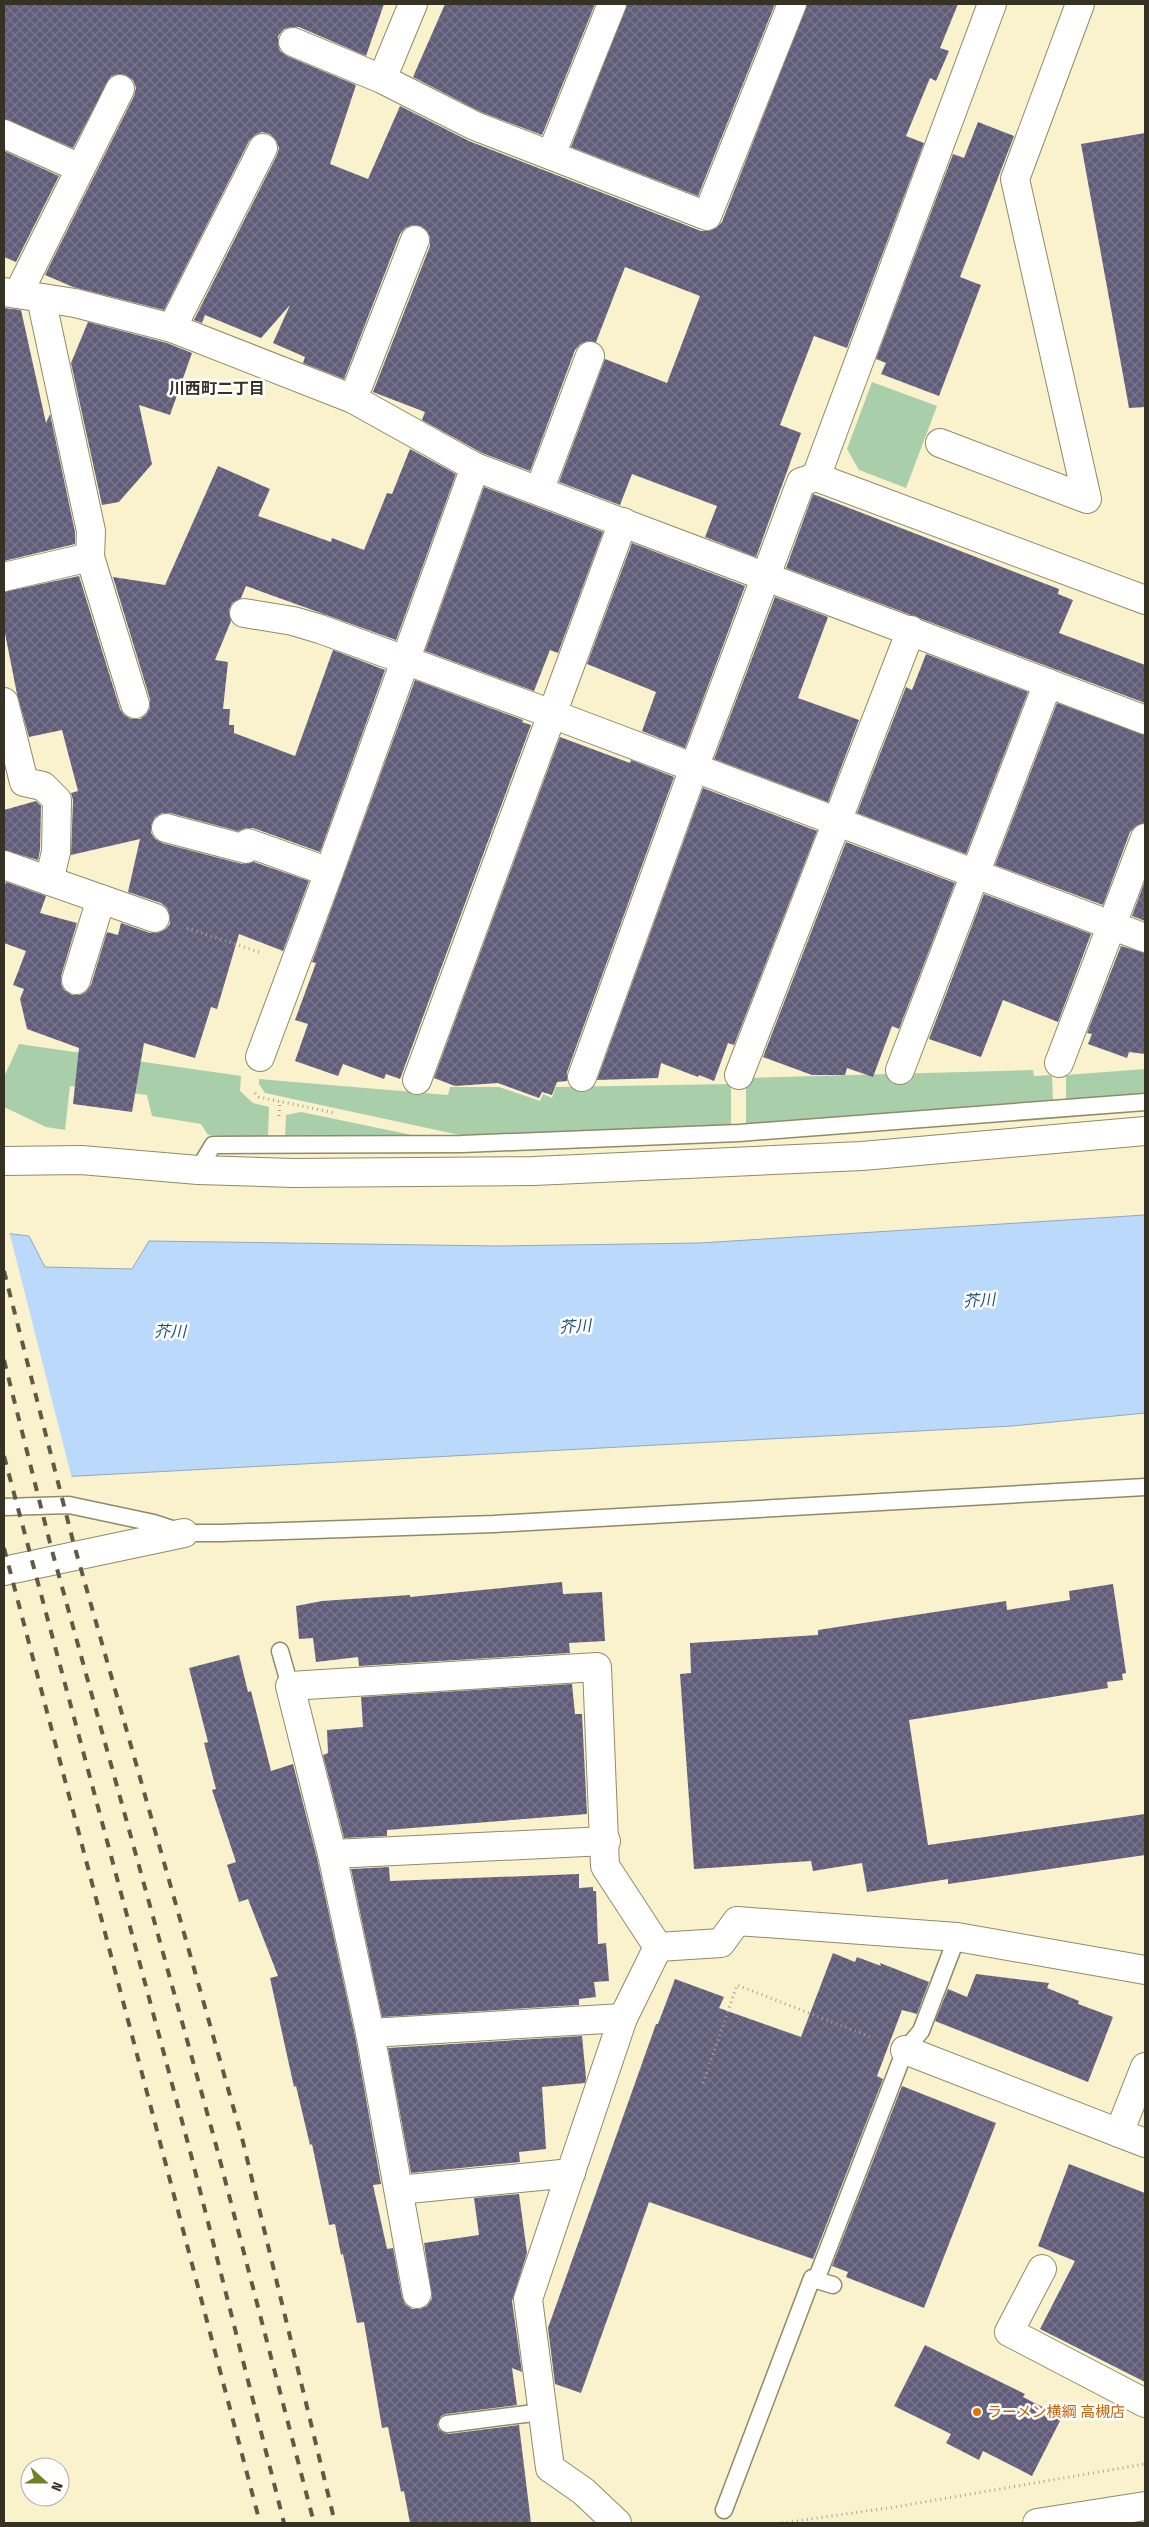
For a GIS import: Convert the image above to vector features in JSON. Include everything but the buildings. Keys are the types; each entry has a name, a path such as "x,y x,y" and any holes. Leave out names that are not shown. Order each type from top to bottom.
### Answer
{"main road":[{"path":"382,79 413,4"},
{"path":"551,155 612,4"},
{"path":"293,42 382,79 475,126 707,216 792,4"},
{"path":"816,477 992,4"},
{"path":"940,444 1087,499 1015,179 1080,4"},
{"path":"120,89 80,168 21,295 91,530 90,557 135,704"},
{"path":"4,134 80,168"},
{"path":"172,328 263,148"},
{"path":"353,399 415,240"},
{"path":"21,295 75,303 172,328 353,399 476,467 1145,720"},
{"path":"539,491 590,356"},
{"path":"260,1057 476,467"},
{"path":"582,1076 801,482 816,477 1145,600"},
{"path":"418,1080 623,522"},
{"path":"4,576 90,557"},
{"path":"1116,588 1145,578"},
{"path":"244,613 293,621 406,660 1145,938"},
{"path":"739,1076 911,630"},
{"path":"900,1070 1048,683"},
{"path":"4,702 24,782 43,786 57,800 56,852 49,881"},
{"path":"166,828 246,849 248,843 329,872"},
{"path":"1059,1063 1145,838"},
{"path":"4,865 155,918"},
{"path":"76,980 101,899"},
{"path":"4,1161 81,1160 198,1170 292,1173 534,1171 862,1156 1145,1131"},
{"path":"4,1571 184,1533"},
{"path":"418,2294 370,2032 332,1854 290,1686 597,1667 606,1842 605,1866 658,1947"},
{"path":"332,1854 606,1842"},
{"path":"658,1947 721,1943 737,1921 957,1937 1145,1970"},
{"path":"617,2523 583,2490 550,2468 528,2299 623,2018 658,1947"},
{"path":"370,2032 623,2018"},
{"path":"905,2050 1145,2143"},
{"path":"1119,2133 1145,2067"},
{"path":"399,2190 571,2173"},
{"path":"1042,2269 1009,2332 1145,2404"},
{"path":"1037,2523 1145,2506"}],"lane":[{"path":"198,1170 212,1145 462,1144 739,1133 1145,1102"},
{"path":"4,1507 69,1505 154,1523 184,1533 494,1524 1145,1487"},
{"path":"280,1651 290,1686"},
{"path":"816,2280 905,2050 921,2031 957,1937"},
{"path":"724,2510 812,2278 832,2286"},
{"path":"447,2424 542,2412"}],"path":[{"path":"155,918 295,964"},
{"path":"260,1057 250,1081 251,1089 259,1097 337,1114"},
{"path":"279,1117 280,1101"},
{"path":"703,2083 737,1986 905,2050"},
{"path":"782,2523 895,2507 1145,2464"}],"green space":[{"path":"872,382 937,406 906,488 859,470 847,449"},
{"path":"19,1044 241,1076 240,1091 253,1103 269,1107 268,1138 208,1135 201,1124 152,1116 147,1095 70,1086 65,1130 46,1127 4,1107 4,1077"},
{"path":"1145,1069 1145,1096 1066,1102 1066,1075"},
{"path":"1033,1070 1034,1076 1052,1075 1053,1103 746,1126 746,1078"},
{"path":"259,1079 448,1095 450,1087 499,1087 540,1101 543,1094 552,1098 556,1087 731,1084 731,1126 469,1137 265,1093 259,1084"},
{"path":"301,1112 417,1136 419,1138 285,1138 286,1115"}],"water":[{"name":"芥川","path":"1145,1215 1145,1413 1012,1426 41,1478 4,1233 29,1236 45,1267 132,1269 149,1241 498,1246 700,1243"}],"pier":[{"path":"4,1231 9,1231 72,1479 40,1481 4,1468"}],"railway":[{"path":"4,1271 73,1541 242,2138 335,2523"},
{"path":"4,1360 51,1547 216,2145 314,2523"},
{"path":"4,1456 190,2151 284,2523"},
{"path":"4,1548 260,2523"}],"place":[{"name":"ラーメン横綱 高槻店","path":"977,2412"}],"district":[{"name":"川西町二丁目","path":"217,388"}]}
